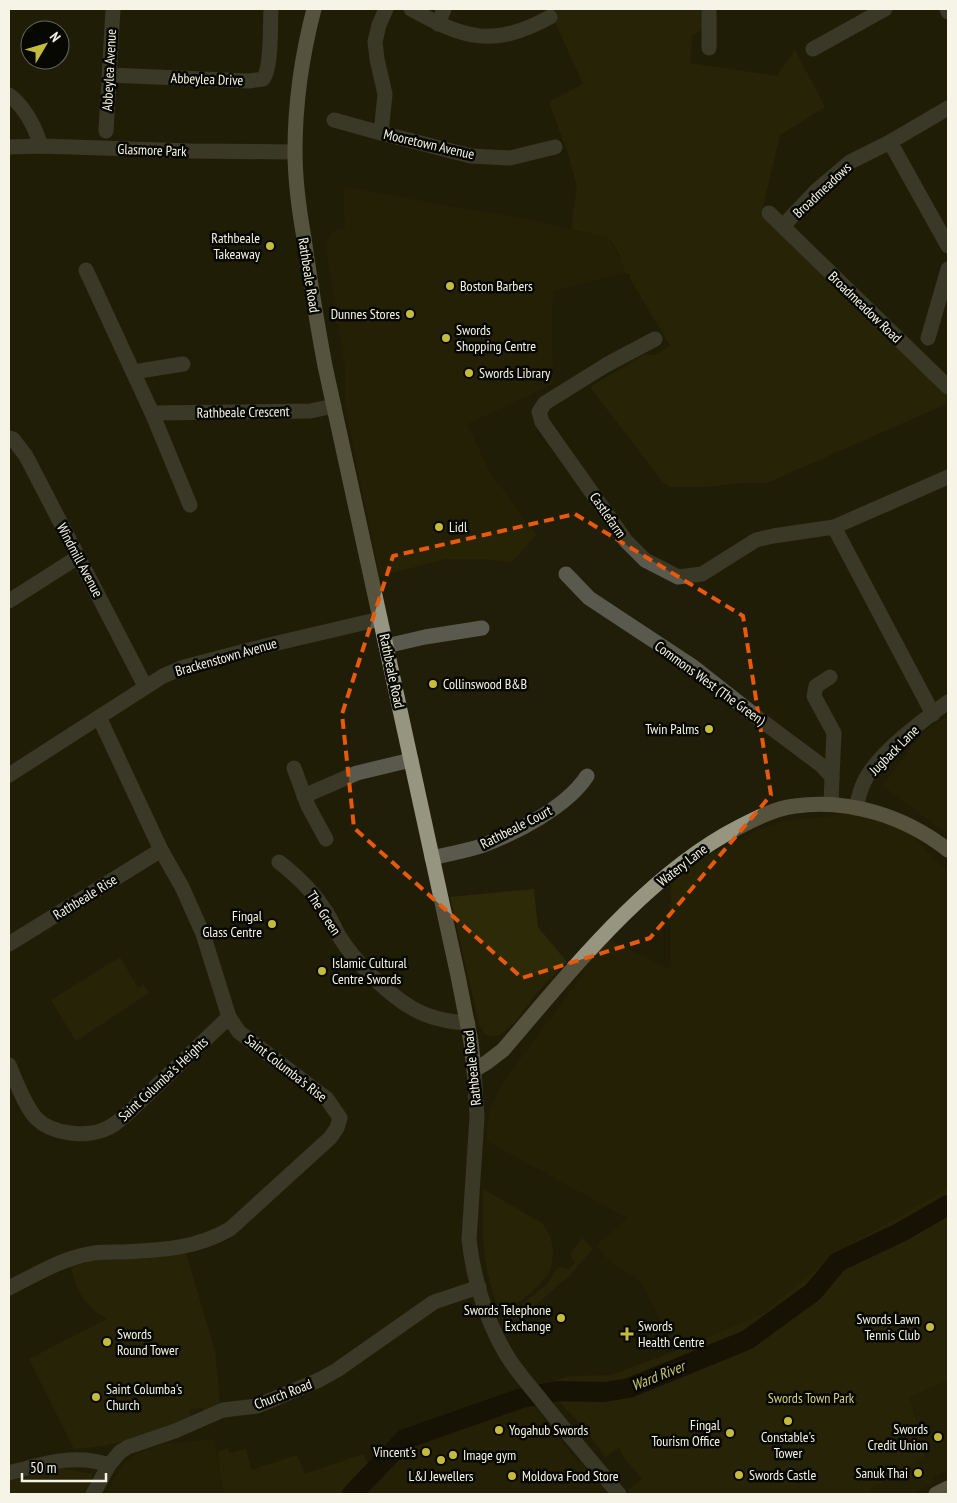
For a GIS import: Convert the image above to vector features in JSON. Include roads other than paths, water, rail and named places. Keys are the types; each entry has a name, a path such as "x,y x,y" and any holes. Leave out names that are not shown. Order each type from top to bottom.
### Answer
{"main road":[{"name":"Rathbeale Road","path":"314,9 301,75 296,113 295,152 297,189 311,290 325,366 468,1023 474,1070"},
{"name":"Watery Lane","path":"474,1070 503,1050 603,937 671,871 716,838 758,816 794,806 831,804 856,808 900,820 948,850"},
{"path":"936,1494 948,1488"}],"street":[{"name":"Abbeylea Avenue","path":"106,131 113,9"},
{"name":"Abbeylea Drive","path":"110,75 249,81 263,79 266,75 269,58 270,9"},
{"path":"381,133 385,94 375,42 386,9"},
{"path":"410,9 438,24 464,34 487,37 522,30 550,17"},
{"path":"438,24 444,9"},
{"path":"708,9 709,48"},
{"path":"813,49 885,9"},
{"path":"9,95 19,103 36,128 41,146"},
{"name":"Broadmeadows","path":"782,226 818,190 850,162 890,142 948,108"},
{"name":"Mooretown Avenue","path":"334,120 471,156 510,158 555,148"},
{"path":"890,142 948,246"},
{"name":"Glasmore Park","path":"9,148 41,146 295,152"},
{"name":"Broadmeadow Road","path":"769,213 948,388"},
{"path":"928,338 948,269"},
{"path":"86,270 152,413 190,505"},
{"name":"Castlefarm","path":"655,340 606,365 545,403 538,412 542,422 626,541 645,560 678,577 702,574 756,540 834,527 948,477"},
{"path":"133,372 183,364"},
{"name":"Rathbeale Crescent","path":"152,413 310,412 334,406"},
{"name":"Windmill Avenue","path":"9,438 13,439 26,456 145,686"},
{"path":"834,527 932,714"},
{"path":"9,601 78,557"},
{"name":"Commons West (The Green)","path":"566,574 589,598 692,666 751,713 821,764 832,777"},
{"name":"Brackenstown Avenue","path":"9,775 145,686 184,667 380,619"},
{"path":"386,646 425,637 482,628"},
{"path":"830,677 816,686 814,696 834,732 831,804"},
{"name":"Jugback Lane","path":"856,808 864,781 874,767 897,744 948,702"},
{"name":"Saint Columba's Rise","path":"9,1288 69,1258 92,1253 164,1250 186,1247 214,1238 230,1229 330,1138 337,1128 340,1118 327,1099 240,1032 229,1017 203,934 182,887 161,850 99,717"},
{"path":"304,796 357,773 411,760"},
{"path":"294,768 304,796 326,839"},
{"name":"Rathbeale Court","path":"432,858 481,846 550,812 579,788 587,776"},
{"name":"Rathbeale Rise","path":"9,944 161,850"},
{"name":"The Green","path":"279,862 298,877 312,893 326,912 341,940 365,969 386,988 412,1008 450,1022 468,1023"},
{"name":"Saint Columba's Heights","path":"9,1065 36,1118 49,1129 65,1132 101,1131 112,1126 128,1113 229,1017"},
{"name":"Rathbeale Road","path":"474,1070 476,1117 469,1238 471,1257 479,1287 495,1332 507,1356 529,1386 619,1494"},
{"name":"Church Road","path":"94,1494 109,1465 120,1452 128,1447 223,1410 256,1406 319,1380 337,1370 434,1302 479,1287"},
{"path":"9,1473 59,1460 91,1460 109,1465"}],"waterway":[{"name":"Ward River","path":"352,1494 405,1439 522,1398 557,1391 604,1392 629,1388 747,1340 813,1292 838,1262 901,1232 948,1205"}],"place":[{"name":"Rathbeale Takeaway","path":"270,246"},
{"name":"Boston Barbers","path":"450,286"},
{"name":"Dunnes Stores","path":"410,314"},
{"name":"Swords Shopping Centre","path":"446,338"},
{"name":"Swords Library","path":"469,373"},
{"name":"Lidl","path":"439,527"},
{"name":"Collinswood B&B","path":"433,684"},
{"name":"Twin Palms","path":"709,729"},
{"name":"Fingal Glass Centre","path":"272,924"},
{"name":"Islamic Cultural Centre Swords","path":"322,971"},
{"name":"Swords Telephone Exchange","path":"561,1318"},
{"name":"Swords Lawn Tennis Club","path":"930,1327"},
{"name":"Swords Health Centre","path":"627,1334"},
{"name":"Swords Round Tower","path":"107,1342"},
{"name":"Saint Columba's Church","path":"96,1397"},
{"name":"Constable's Tower","path":"788,1421"},
{"name":"Yogahub Swords","path":"499,1430"},
{"name":"Fingal Tourism Office","path":"730,1433"},
{"name":"Swords Credit Union","path":"938,1437"},
{"name":"Vincent's","path":"426,1452"},
{"name":"Image gym","path":"453,1455"},
{"name":"L&J Jewellers","path":"441,1460"},
{"name":"Sanuk Thai","path":"918,1473"},
{"name":"Swords Castle","path":"739,1475"},
{"name":"Moldova Food Store","path":"512,1476"}],"park label":[{"name":"Swords Town Park","path":"811,1398"}]}
